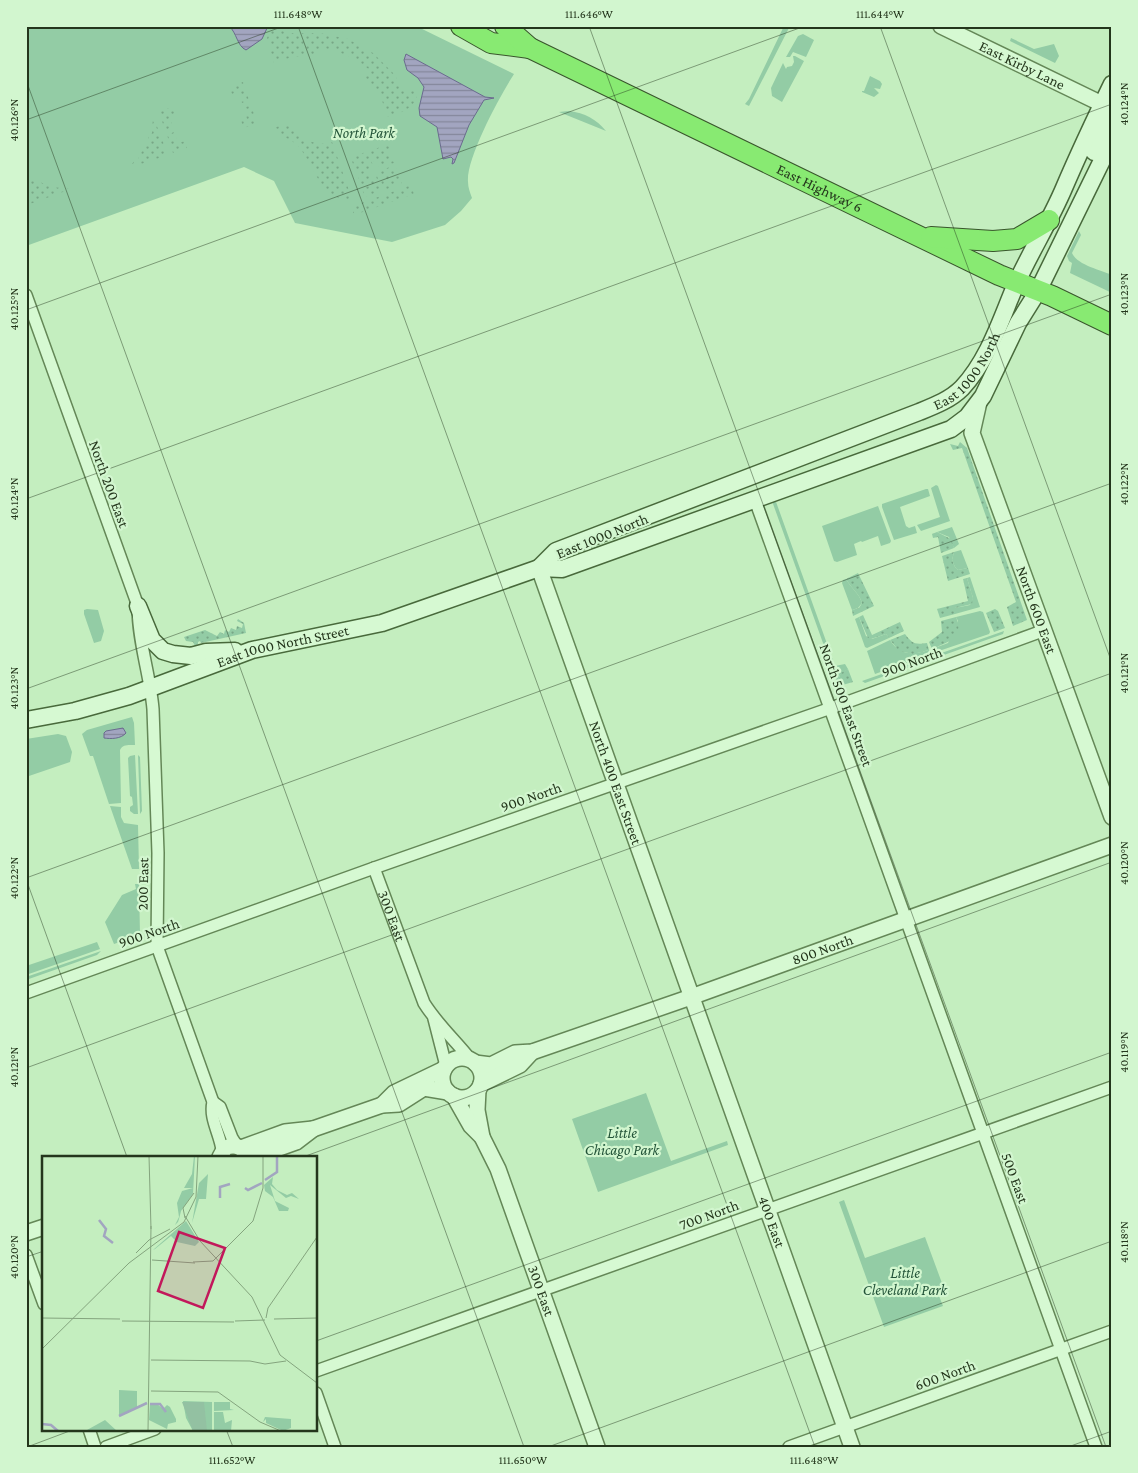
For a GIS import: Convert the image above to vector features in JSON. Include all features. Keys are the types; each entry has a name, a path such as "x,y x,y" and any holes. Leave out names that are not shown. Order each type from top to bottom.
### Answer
{"highway":[{"name":"East Highway 6","path":"461,26 491,43 530,48"},
{"name":"East Highway 6","path":"505,26 530,48 889,222 922,236 999,275 1112,325"},
{"path":"922,236 993,241 1017,240 1049,220"}],"main road":[{"name":"East 1000 North","path":"539,568 556,551 920,412 948,399 956,393 975,372 983,359 1017,282 1049,220 1112,84"},
{"path":"1093,176 1092,159 1111,116 1109,108 1102,104"},
{"name":"East 1000 North","path":"539,568 562,569 951,429 967,417 979,402 1018,323 1038,291 1112,140"},
{"path":"756,500 760,484 801,468 822,455 830,447"},
{"path":"672,529 684,515 738,494 744,487 745,480"},
{"name":"East 1000 North Street","path":"26,720 85,709 129,696 151,686 252,650 382,623 539,568"},
{"path":"138,606 152,640 166,652 191,656 206,652 252,650"}],"street":[{"name":"East Kirby Lane","path":"941,26 1102,104"},
{"name":"North 200 East","path":"26,295 138,606 138,626 151,686"},
{"path":"951,429 972,433 979,402"},
{"name":"North 600 East","path":"972,433 1112,817"},
{"name":"North 500 East Street","path":"756,500 906,920"},
{"name":"North 400 East Street","path":"539,568 691,997"},
{"name":"900 North","path":"26,993 374,868 831,708 1045,630"},
{"name":"200 East","path":"151,686 158,853 157,946 213,1102 211,1111 221,1140 220,1155"},
{"name":"800 North","path":"472,1061 491,1065 515,1054 532,1052 691,997 1112,845"},
{"name":"300 East","path":"374,868 420,994 434,1019 445,1067"},
{"name":"500 East","path":"906,920 1096,1447"},
{"name":"400 East","path":"691,997 852,1447"},
{"name":"300 East","path":"434,1019 447,1031 472,1061"},
{"name":"800 North","path":"479,1087 520,1065 532,1052"},
{"path":"257,1156 296,1142 313,1130 382,1105 399,1104 424,1088 467,1097 479,1087 481,1072 472,1061 464,1058 454,1060 445,1067 394,1093 382,1105"},
{"path":"445,1067 442,1081 451,1094"},
{"name":"300 East","path":"479,1087 477,1110 482,1137 498,1169 597,1447"},
{"name":"700 North","path":"318,1370 1112,1088"},
{"name":"300 East","path":"451,1094 471,1126 482,1137"},
{"name":"200 East","path":"213,1102 220,1107 232,1138 241,1150"},
{"path":"220,1155 229,1146 241,1150 285,1132 313,1130"},
{"path":"26,1233 42,1228"},
{"path":"26,1255 42,1299"},
{"name":"600 North","path":"789,1447 1112,1331"},
{"path":"318,1399 335,1447"},
{"path":"89,1430 95,1447"},
{"path":"106,1447 152,1430"}],"green space":[{"name":"North Park","path":"34,26 416,26 514,74 493,112 472,158 468,182 472,198 445,225 392,242 295,223 274,181 244,167 26,246 26,31"},
{"path":"272,26 279,26 285,33 320,33 348,39 373,53 393,73 404,89 417,89 417,95 413,104 404,111 388,117 381,98 365,77 371,71 354,59 341,53 320,47 319,55 292,57 274,63 267,38"},
{"path":"784,26 790,26 749,106 745,104"},
{"path":"803,34 814,40 806,57 793,52 790,57 786,57 798,36"},
{"path":"1011,38 1034,49 1054,44 1059,56 1055,63 1010,41"},
{"path":"793,56 804,61 782,102 772,96 771,88 783,63 786,69 792,66 794,62"},
{"path":"870,76 882,84 880,89 874,88 879,93 874,97 862,92"},
{"path":"243,82 249,100 242,103 238,92 232,94 229,87"},
{"path":"251,105 257,123 244,128 241,121 247,119 243,108"},
{"path":"172,107 175,114 169,116 173,127 165,130 159,112"},
{"path":"569,111 590,117 606,131 559,112"},
{"path":"153,116 168,155 129,168 135,160 137,161 145,148 150,133 152,133"},
{"path":"290,122 297,132 307,140 319,144 332,142 352,199 341,199 332,195 319,180 297,145 271,129"},
{"path":"174,132 178,143 185,141 187,148 173,153 167,135"},
{"path":"388,144 394,163 381,167 375,165 370,151"},
{"path":"368,151 373,166 370,171 357,176 351,158"},
{"path":"395,165 402,184 384,190 379,176 382,170"},
{"path":"26,174 44,184 52,185 52,187 71,189 30,204 26,193"},
{"path":"371,174 377,176 382,190 365,197 358,178"},
{"path":"411,185 414,194 357,214 353,213 354,205"},
{"path":"1079,231 1081,235 1072,253 1084,264 1112,275 1112,293 1070,273 1072,263 1067,256"},
{"path":"960,442 967,448 1027,620 1013,626 1007,607 1016,602 962,448 953,450 950,444 958,446"},
{"path":"936,485 938,486 950,521 921,531 917,525 940,517 931,488"},
{"path":"928,489 930,496 900,507 906,526 909,528 915,526 917,533 894,540 882,504"},
{"path":"775,499 835,666 845,664 848,669 840,675 837,682 772,501"},
{"path":"878,506 891,541 890,543 881,546 878,536 861,541 854,544 857,555 837,562 834,561 822,526"},
{"path":"952,527 959,544 954,548 949,537 937,532"},
{"path":"937,532 951,539 954,548 941,553 938,537 933,538 932,534"},
{"path":"961,550 968,568 958,570 952,560 954,552"},
{"path":"954,552 952,560 955,567 958,570 968,568 970,574 948,581 942,556"},
{"path":"858,573 874,606 853,616 852,610 859,608 862,603 846,579"},
{"path":"970,577 980,607 955,614 955,608 970,605 973,598 967,578"},
{"path":"967,578 973,598 972,604 955,608 955,614 940,618 937,609 968,601 963,579"},
{"path":"846,579 862,603 858,608 852,610 842,583"},
{"path":"995,609 998,611 1005,628 994,632 986,613"},
{"path":"84,610 98,610 104,631 101,641 94,643 84,614"},
{"path":"980,611 983,612 989,634 933,653 932,649 948,643 958,621 956,617"},
{"path":"863,615 872,635 900,622 904,631 889,638 886,634 871,639 868,638 859,617"},
{"path":"859,617 866,636 872,639 886,634 889,638 867,648 865,647 855,619"},
{"path":"956,617 958,630 953,639 932,649 929,642 942,632 941,621"},
{"path":"238,619 244,623 246,633 201,643 200,641 195,646 193,642 186,641 184,637 205,630 217,636 220,632 224,634 225,630 229,632 231,628 236,630 237,626 242,628 243,624 237,621"},
{"path":"1004,631 1003,634 865,683 862,681"},
{"path":"905,634 914,643 927,643 929,650 913,654 899,651 890,640"},
{"path":"890,640 903,652 918,653 929,650 931,654 875,674 867,651"},
{"path":"848,669 853,682 839,686 837,682 841,673"},
{"path":"132,717 135,745 124,746 120,750 121,803 109,804 93,756 90,756 82,734 87,730"},
{"path":"58,734 66,736 72,752 70,762 26,777 26,739"},
{"path":"135,755 138,814 130,811 130,807 133,805 132,797 130,796 128,758"},
{"path":"138,755 140,757 142,811 140,814"},
{"path":"110,806 121,807 121,817 124,823 138,825 139,869 132,869"},
{"path":"135,884 139,884 140,935 114,944 105,922 122,895 136,889"},
{"path":"97,942 100,949 26,975 26,966"},
{"path":"101,951 97,955 26,980 26,977"},
{"name":"Little Chicago Park","path":"646,1093 671,1161 727,1141 728,1145 598,1192 572,1119"},
{"name":"Little Cleveland Park","path":"844,1200 865,1258 925,1237 946,1294 939,1296 943,1306 884,1327 839,1202"}],"water":[{"path":"229,26 268,26 262,39 246,50 241,46"},
{"path":"406,54 485,97 494,98 484,100 469,125 452,164 453,159 451,157 443,159 437,127 420,116 419,108 424,87 418,78 407,70 404,60"},
{"path":"123,728 126,733 121,736 104,738 106,731"}]}
